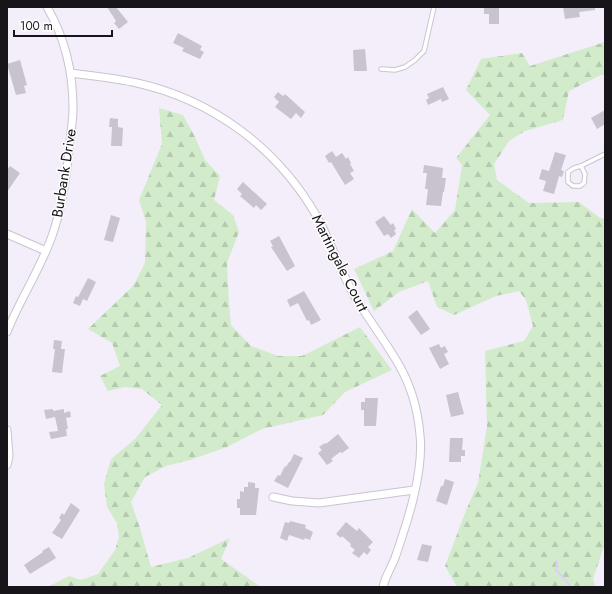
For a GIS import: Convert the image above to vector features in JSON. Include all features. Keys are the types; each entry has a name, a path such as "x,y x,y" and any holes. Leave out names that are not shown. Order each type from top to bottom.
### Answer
{"street":[{"name":"Burbank Drive","path":"7,332 46,251 62,206 67,169 73,109 71,73 62,38 55,20 47,7"},
{"name":"Martingale Court","path":"71,73 117,79 170,93 199,105 222,118 246,134 265,150 289,175 317,216 355,296 399,365 408,384 416,408 421,436 420,462 405,529 383,587"},
{"path":"7,234 46,251"},
{"path":"7,430 9,456 7,465"},
{"path":"273,497 292,501 319,503 414,490"}],"lane":[{"path":"381,69 395,70 405,67 424,51 434,7"},
{"path":"581,166 585,174 584,183 580,186 573,186 568,182 568,172 605,154"}],"green space":[{"path":"605,42 605,75 601,75 569,91 563,120 525,131 509,141 494,164 497,180 529,203 579,202 600,218 605,219 605,543 593,579 596,587 457,587 445,566 478,483 487,426 485,351 524,341 533,326 526,300 519,291 496,296 454,315 437,307 428,281 399,292 374,311 354,269 393,251 412,209 435,233 455,210 462,165 456,158 490,115 466,90 481,59 522,53 530,66"},
{"path":"159,108 183,115 205,160 220,176 214,200 233,215 239,232 227,263 231,325 251,346 278,356 302,356 360,327 392,370 345,392 323,415 262,429 227,447 190,460 166,466 145,477 131,502 151,567 188,558 230,538 221,559 261,587 48,587 69,576 81,580 98,574 115,550 119,537 117,523 107,507 104,484 111,459 135,439 162,405 142,389 125,387 108,391 100,376 120,366 112,343 88,329 133,286 145,263 146,222 139,200 162,144"}],"building":[{"path":"107,7 116,7 128,22 119,29 114,23 116,21"},
{"path":"484,7 499,7 499,24 489,24 489,14 484,14"},
{"path":"563,7 595,7 595,10 579,12 580,17 565,19"},
{"path":"178,33 202,46 200,50 204,52 200,59 182,51 184,48 173,43"},
{"path":"365,49 367,71 354,71 353,50"},
{"path":"20,60 27,85 24,86 26,93 16,95 7,64"},
{"path":"443,87 449,99 442,102 441,99 428,105 426,100 429,98 427,94"},
{"path":"278,92 283,96 285,94 305,112 301,118 296,113 291,119 275,107 279,102 274,97"},
{"path":"605,110 605,124 597,129 591,118"},
{"path":"110,118 118,119 118,127 123,128 122,146 111,146 112,127 109,127"},
{"path":"332,151 336,157 342,153 346,159 348,157 351,163 350,164 354,171 350,173 354,179 345,185 331,162 329,163 325,156"},
{"path":"555,152 566,155 561,170 564,171 562,177 559,176 554,194 543,191 546,181 539,179 542,169 549,171"},
{"path":"424,165 443,168 442,178 446,178 441,206 426,205 428,189 425,189 427,173 423,173"},
{"path":"10,166 20,173 7,192 7,170"},
{"path":"243,182 267,204 261,210 256,205 254,208 240,196 242,194 237,189"},
{"path":"111,215 120,218 113,242 104,240"},
{"path":"384,216 391,225 393,223 396,229 394,230 396,234 391,238 388,234 384,236 375,222"},
{"path":"279,236 295,266 287,271 271,247 273,246 270,241"},
{"path":"88,278 96,282 87,301 83,299 80,306 73,303 76,296 78,297"},
{"path":"304,291 321,320 311,325 309,320 307,321 298,303 290,307 287,300"},
{"path":"417,310 430,329 421,335 408,317"},
{"path":"54,340 62,341 61,349 65,349 62,373 52,372 55,349 53,349"},
{"path":"439,344 441,348 445,346 448,352 444,354 449,364 440,369 429,348"},
{"path":"458,392 464,414 451,417 446,395"},
{"path":"365,398 378,398 376,426 364,426 364,410 361,410 361,402 365,402"},
{"path":"53,409 53,411 64,409 64,413 70,411 71,417 66,418 68,429 66,429 67,436 51,439 49,432 58,431 55,417 46,419 44,410"},
{"path":"338,434 349,448 342,453 340,452 331,459 333,461 327,465 318,453 322,450 319,447 325,443 326,444"},
{"path":"450,438 463,438 462,450 465,450 465,456 461,456 461,462 449,462"},
{"path":"294,454 303,458 288,488 274,481 278,475 280,476"},
{"path":"445,479 454,482 447,505 436,501"},
{"path":"248,482 255,483 255,488 259,488 256,515 240,515 240,508 237,508 237,499 240,499 240,491 244,492 244,487 248,487"},
{"path":"71,503 80,510 62,539 52,533 61,520 59,518 62,513 64,515"},
{"path":"290,521 306,525 305,528 313,532 310,540 305,538 304,540 289,535 287,541 280,538 285,522 289,523"},
{"path":"346,522 357,531 359,528 373,542 368,547 371,550 367,555 364,552 359,558 352,553 355,550 350,546 351,544 342,536 341,538 336,534"},
{"path":"422,544 432,546 428,562 417,560"},
{"path":"49,547 56,558 30,574 24,565"}],"waterway":[{"path":"557,561 556,570 566,580 570,587"}]}
